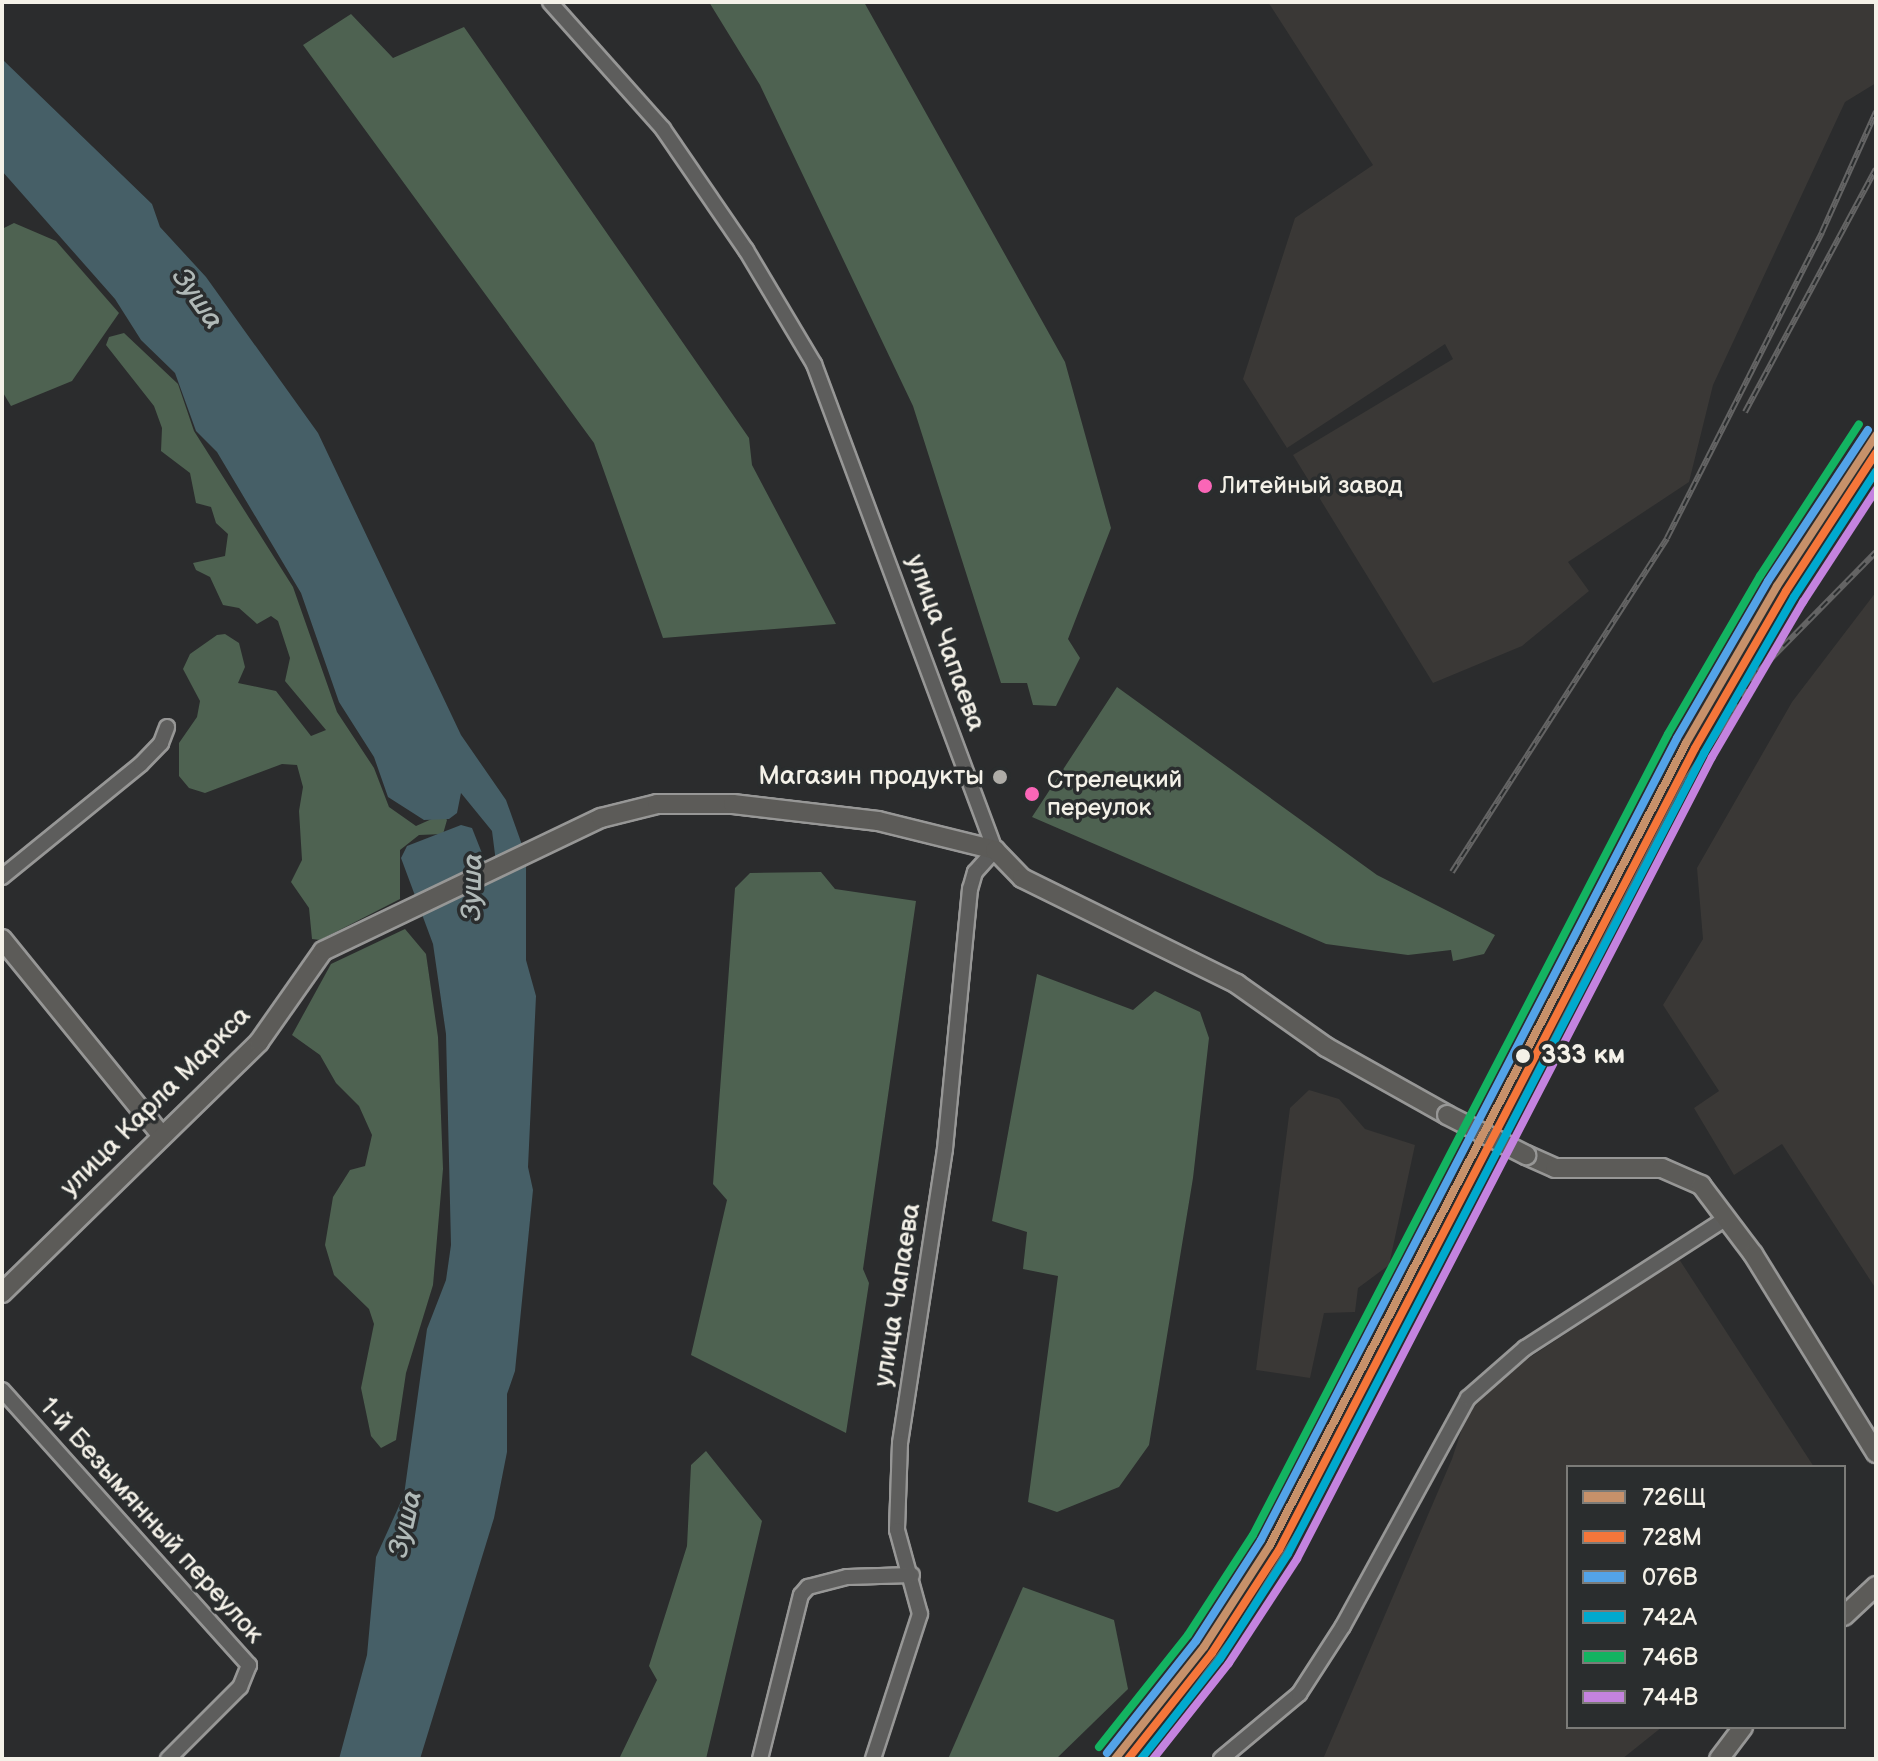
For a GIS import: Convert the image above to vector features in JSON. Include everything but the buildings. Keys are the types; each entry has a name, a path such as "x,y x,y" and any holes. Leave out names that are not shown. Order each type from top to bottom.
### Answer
{"main road":[{"name":"улица Карла Маркса","path":"2,1293 259,1042 312,962 337,942 601,818 686,801 878,821 995,850"},
{"path":"995,850 1022,878 1237,984 1326,1047 1526,1155 1555,1168 1675,1171 1701,1185 1727,1218 1876,1453"},
{"path":"2,939 162,1136"},
{"path":"1846,1614 1876,1586"},
{"path":"1719,1759 1742,1729"}],"street":[{"name":"улица Чапаева","path":"550,2 663,129 746,250 814,364 995,850 975,872 970,889 945,1149 900,1443 895,1505 920,1614 873,1759"},
{"path":"2,877 141,764 161,743 167,727"},
{"path":"1221,1759 1299,1694 1343,1626 1468,1398 1525,1348 1727,1218"},
{"name":"1-й Безымянный переулок","path":"2,1390 249,1665 240,1687 168,1759"},
{"path":"760,1759 801,1595 808,1587 847,1577 911,1574"}],"shaded area":[{"path":"1268,2 1876,2 1876,83 1845,102 1713,385 1689,482 1568,562 1589,591 1522,646 1433,683 1293,455 1453,359 1445,344 1287,448 1243,379 1295,218 1373,165"},
{"path":"1876,592 1876,1289 1782,1144 1734,1175 1694,1108 1719,1091 1663,1005 1703,939 1697,868 1792,702"},
{"path":"1309,1090 1339,1099 1365,1129 1415,1145 1389,1265 1358,1288 1355,1312 1324,1313 1310,1378 1256,1370 1290,1108"},
{"path":"1679,1259 1813,1465 1566,1465 1566,1729 1660,1729 1622,1759 1323,1759 1452,1459 1473,1395"}],"green space":[{"path":"709,2 864,2 1065,362 1111,528 1068,639 1080,658 1056,706 1033,705 1027,683 1001,683 913,406 760,85"},
{"path":"351,14 393,58 464,27 749,438 752,465 836,624 663,638 594,443 303,45"},
{"path":"14,223 56,241 119,313 72,381 11,406 2,391 2,229"},
{"path":"124,333 178,384 194,431 293,587 337,712 374,768 389,807 416,826 443,814 447,820 443,834 419,835 400,850 400,899 320,940 312,939 309,908 291,882 302,860 299,811 303,787 297,765 282,764 205,793 189,788 179,776 179,743 197,717 200,701 183,669 190,654 217,635 225,634 239,643 245,667 238,683 276,691 311,736 326,730 285,681 290,658 278,621 271,616 257,624 239,608 223,605 210,577 196,570 193,563 225,556 228,534 216,523 211,507 196,503 190,473 161,451 162,428 154,406 106,345 109,337"},
{"path":"1117,687 1377,875 1495,935 1484,954 1453,961 1451,950 1408,955 1326,944 1032,817"},
{"path":"821,872 835,889 916,901 863,1269 869,1283 846,1433 691,1355 727,1200 713,1184 735,888 750,873"},
{"path":"405,929 426,954 438,1037 443,1169 433,1285 406,1373 396,1440 381,1448 371,1436 361,1388 374,1324 369,1309 334,1275 325,1245 333,1197 350,1170 365,1166 372,1135 359,1106 336,1083 320,1055 292,1035 331,964"},
{"path":"1037,974 1133,1010 1155,991 1200,1012 1209,1038 1193,1178 1149,1445 1119,1487 1057,1512 1028,1502 1058,1276 1023,1269 1027,1232 992,1221"},
{"path":"706,1451 762,1521 706,1759 619,1759 657,1680 649,1666 687,1546 691,1465"},
{"path":"1023,1587 1114,1620 1128,1689 1056,1759 948,1759"}],"water":[{"name":"Зуша","path":"2,59 152,204 160,227 206,277 318,433 461,735 506,800 526,856 526,960 536,996 528,1167 533,1190 515,1371 507,1394 507,1452 494,1518 420,1759 339,1759 367,1655 376,1557 404,1495 427,1329 446,1280 451,1245 446,1034 433,944 401,858 407,846 461,825 472,828 493,881 498,878 492,831 461,793 457,813 449,819 424,820 388,797 374,757 339,702 301,593 217,452 196,431 175,373 141,340 115,299 2,171"}],"railway":[{"path":"1452,872 1667,538 1822,232 1876,112"},
{"path":"1745,412 1876,169"},
{"path":"1142,1759 1234,1636 1312,1510 1687,779 1758,672 1876,552"}],"transit line":[{"name":"746В","path":"1099,1747 1188,1635 1253,1535 1668,734 1760,576 1859,424"},
{"name":"076В","path":"1107,1753 1196,1641 1261,1540 1677,738 1768,581 1868,430"},
{"name":"726Щ","path":"1115,1759 1204,1647 1270,1545 1686,743 1777,586 1876,435"},
{"name":"728М","path":"1128,1759 1212,1653 1279,1550 1695,748 1786,591 1876,453"},
{"name":"742А","path":"1141,1759 1220,1659 1288,1554 1704,753 1794,597 1876,471"},
{"name":"744В","path":"1153,1759 1229,1663 1297,1559 1712,757 1803,602 1876,490"}],"place":[{"name":"Литейный завод","path":"1205,486"},
{"name":"Магазин продукты","path":"1000,777"},
{"name":"Стрелецкий переулок","path":"1032,794"},
{"name":"333 км","path":"1523,1056"}]}
